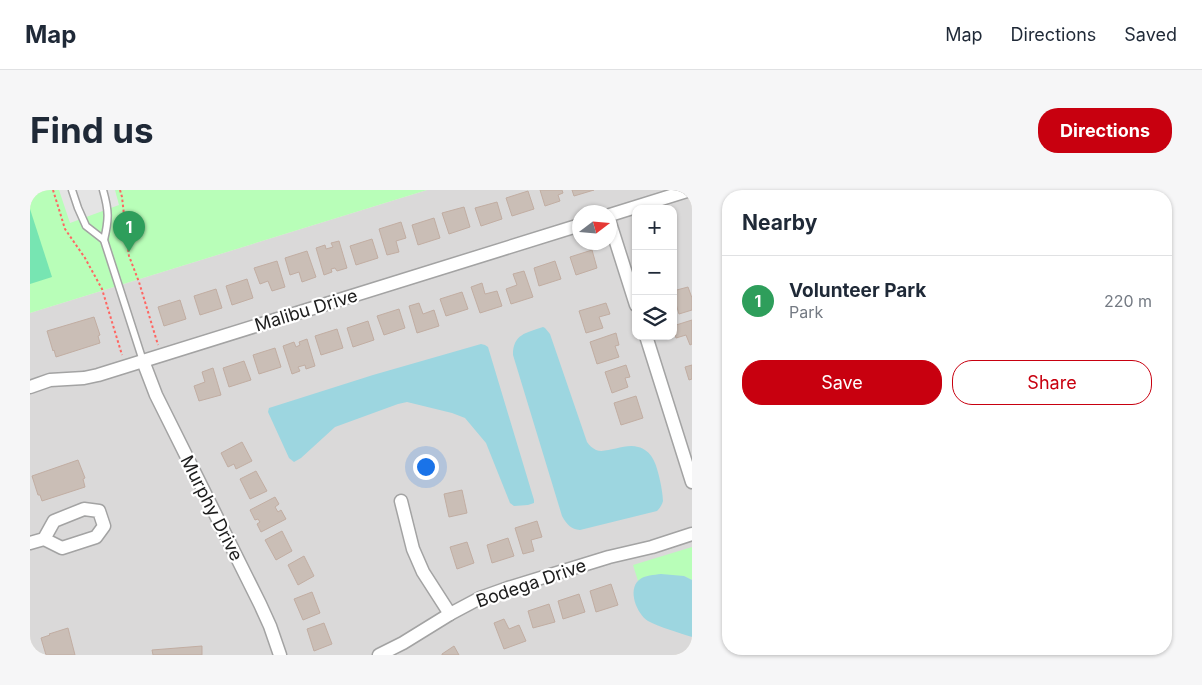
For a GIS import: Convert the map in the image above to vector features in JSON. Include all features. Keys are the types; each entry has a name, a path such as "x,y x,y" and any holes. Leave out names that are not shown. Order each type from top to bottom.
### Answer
{"street":[{"path":"617,213 690,190"},
{"name":"Malibu Drive","path":"30,387 50,380 84,378 126,367 572,227"},
{"path":"617,245 633,295"},
{"path":"647,340 692,482"},
{"name":"Murphy Drive","path":"143,361 156,395 260,604 280,655"},
{"path":"401,501 413,549 423,572 450,614"},
{"name":"Bodega Drive","path":"379,655 480,598 609,557 692,534"},
{"path":"30,544 44,539"}],"lane":[{"path":"72,190 86,226 104,240"},
{"path":"102,190 107,203 108,222 104,240 143,361"}],"path":[{"path":"53,190 65,229 85,258 102,289 126,367"},
{"path":"120,190 129,256 139,282 161,355"}],"shaded area":[{"path":"59,190 115,190 119,205 70,223"},
{"path":"427,190 692,190 692,655 30,655 30,313"}],"green space":[{"path":"30,190 427,190 30,313"},
{"path":"30,209 52,277 30,284"},
{"path":"692,547 692,580 684,576 647,576 638,581 633,565"}],"water":[{"path":"543,327 550,334 587,442 600,451 627,446 638,447 645,450 652,457 658,473 663,497 662,504 657,511 580,530 572,528 562,516 513,355 518,338"},
{"path":"481,344 488,347 534,500 534,503 528,505 514,506 510,503 486,443 465,418 452,413 407,402 398,404 335,427 301,458 294,462 289,458 268,412 269,408 373,375"},
{"path":"661,574 684,576 692,580 692,637 648,621 637,608 634,596 635,584 644,577"}],"building":[{"path":"540,190 562,190 563,193 558,195 560,201 545,206"},
{"path":"572,190 594,190 574,196"},
{"path":"528,191 534,209 512,216 506,198"},
{"path":"497,202 502,219 481,226 475,208"},
{"path":"464,207 470,227 449,234 442,213"},
{"path":"434,218 440,238 418,245 412,225"},
{"path":"401,222 406,238 396,241 399,252 387,255 379,229"},
{"path":"372,239 378,258 356,265 350,246"},
{"path":"339,241 347,268 337,271 335,268 331,269 332,272 324,275 316,248 325,245 326,249 333,247 331,243"},
{"path":"592,250 597,268 576,275 570,257"},
{"path":"307,251 316,277 302,282 299,272 290,275 285,258"},
{"path":"277,261 285,287 272,291 268,281 260,284 254,268"},
{"path":"555,261 561,279 539,286 534,268"},
{"path":"524,271 533,297 511,304 506,289 517,285 513,274"},
{"path":"247,279 253,298 232,305 226,286"},
{"path":"482,283 485,294 497,291 502,306 480,313 471,287"},
{"path":"688,287 692,298 692,310 679,314 677,290"},
{"path":"216,289 222,308 200,315 194,296"},
{"path":"462,292 468,309 446,316 440,299"},
{"path":"180,300 186,319 164,326 158,307"},
{"path":"419,303 423,314 434,310 439,326 417,333 409,306"},
{"path":"606,303 610,314 599,317 603,328 586,333 579,311"},
{"path":"399,309 405,328 384,335 377,316"},
{"path":"94,317 100,335 98,336 100,343 56,357 47,331"},
{"path":"692,320 692,344 690,345 686,335 677,338 677,325"},
{"path":"368,321 374,340 353,347 347,328"},
{"path":"337,329 343,348 321,355 315,336"},
{"path":"616,333 619,345 615,346 619,357 597,364 590,342"},
{"path":"307,339 315,366 306,369 305,365 298,367 300,371 292,374 283,346 294,342 296,347 300,345 299,342"},
{"path":"275,348 281,367 259,374 253,355"},
{"path":"244,361 251,380 229,387 223,368"},
{"path":"626,365 630,377 625,378 628,387 612,393 605,372"},
{"path":"692,365 692,379 689,380 685,367"},
{"path":"213,368 221,395 199,401 194,386 205,382 202,372"},
{"path":"636,396 643,418 621,425 614,403"},
{"path":"242,442 252,461 236,469 234,464 228,467 221,453"},
{"path":"78,460 85,478 83,479 85,487 42,501 32,476"},
{"path":"256,471 267,491 250,499 240,479"},
{"path":"462,490 467,513 449,517 444,494"},
{"path":"275,497 279,504 275,507 278,512 281,510 286,519 261,532 257,524 260,522 258,519 255,520 250,510"},
{"path":"537,521 542,537 531,540 534,551 523,554 515,528"},
{"path":"282,531 292,551 276,560 265,540"},
{"path":"508,538 514,556 492,563 487,545"},
{"path":"467,542 474,563 457,569 450,547"},
{"path":"304,556 314,576 298,585 288,565"},
{"path":"611,584 618,605 596,612 590,591"},
{"path":"312,592 320,613 303,620 294,599"},
{"path":"579,594 585,612 563,619 558,601"},
{"path":"549,604 555,622 533,628 528,611"},
{"path":"504,619 509,629 519,625 526,641 504,649 494,623"},
{"path":"324,623 332,644 314,651 307,629"},
{"path":"68,628 75,655 46,655 41,638"},
{"path":"202,646 202,655 153,655 152,650"},
{"path":"454,646 459,655 442,655 442,654"}],"place":[{"name":"Volunteer Park","path":"129,252"}]}
